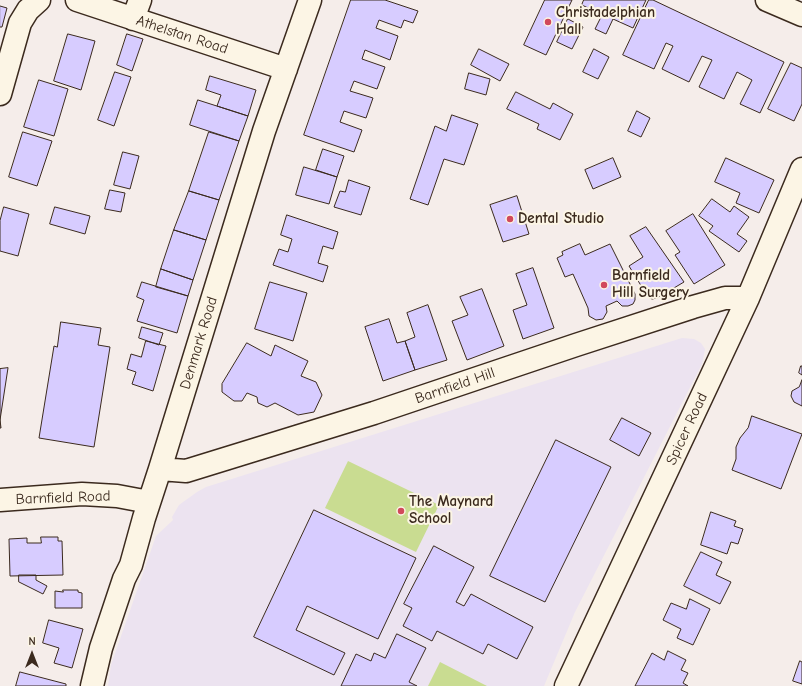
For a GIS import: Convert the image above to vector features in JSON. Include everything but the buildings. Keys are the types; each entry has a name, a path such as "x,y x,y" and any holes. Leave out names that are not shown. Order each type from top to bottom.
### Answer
{"street":[{"path":"0,94 20,23 28,10 40,0"},
{"name":"Athelstan Road","path":"77,0 136,9 286,69"},
{"name":"Denmark Road","path":"92,686 101,648 124,579 131,565 149,502 264,130 310,0"},
{"path":"774,1 802,15"},
{"name":"Spicer Road","path":"566,686 748,298 802,169"},
{"name":"Barnfield Hill","path":"160,469 186,471 374,413 693,307 725,298 748,298"},
{"name":"Barnfield Road","path":"0,500 82,494 117,496 149,502"}],"shaded area":[{"name":"The Maynard School","path":"682,338 694,339 701,343 705,349 702,364 575,612 544,686 108,686 111,665 156,536 173,520 172,517 179,505 197,492 206,487"}],"green space":[{"path":"348,461 439,505 416,552 325,508"},
{"path":"440,662 487,686 428,686"}],"place":[{"name":"Christadelphian Hall","path":"548,22"},
{"name":"Dental Studio","path":"510,219"},
{"name":"Barnfield Hill Surgery","path":"604,285"},
{"name":"The Maynard School","path":"401,511"}]}
